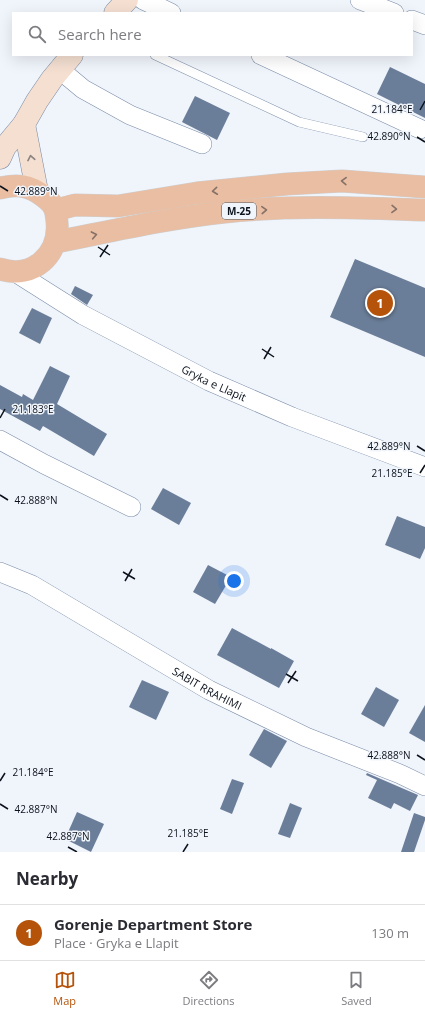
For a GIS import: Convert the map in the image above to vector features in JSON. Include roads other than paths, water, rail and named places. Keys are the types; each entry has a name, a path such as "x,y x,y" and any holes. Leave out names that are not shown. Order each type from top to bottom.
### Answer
{"main road":[{"path":"116,12 127,0"},
{"path":"0,158 5,147 24,124 37,101 66,62"},
{"path":"24,124 37,191"},
{"name":"M-25","path":"56,210 75,205 118,206 197,193 287,184 342,181 425,187"},
{"path":"0,188 12,185 25,186 37,191 53,204 56,210 58,231 56,242 47,256 35,266 27,271 5,271"},
{"name":"M-25","path":"56,242 161,221 227,212 305,208 425,210"}],"street":[{"path":"143,0 169,12"},
{"path":"360,0 391,12"},
{"path":"413,20 425,25"},
{"path":"263,56 420,129"},
{"path":"66,62 83,89 130,115 202,144"},
{"name":"Gryka e Llapit","path":"5,271 83,315 209,381 292,417 425,468"},
{"path":"0,440 44,464 131,507"},
{"name":"SABIT RRAHIMI","path":"0,572 32,585 209,690 306,737 400,774 425,786"}],"lane":[{"path":"157,56 299,122 363,137"}],"place":[{"name":"Gorenje Department Store","path":"380,303"}]}
